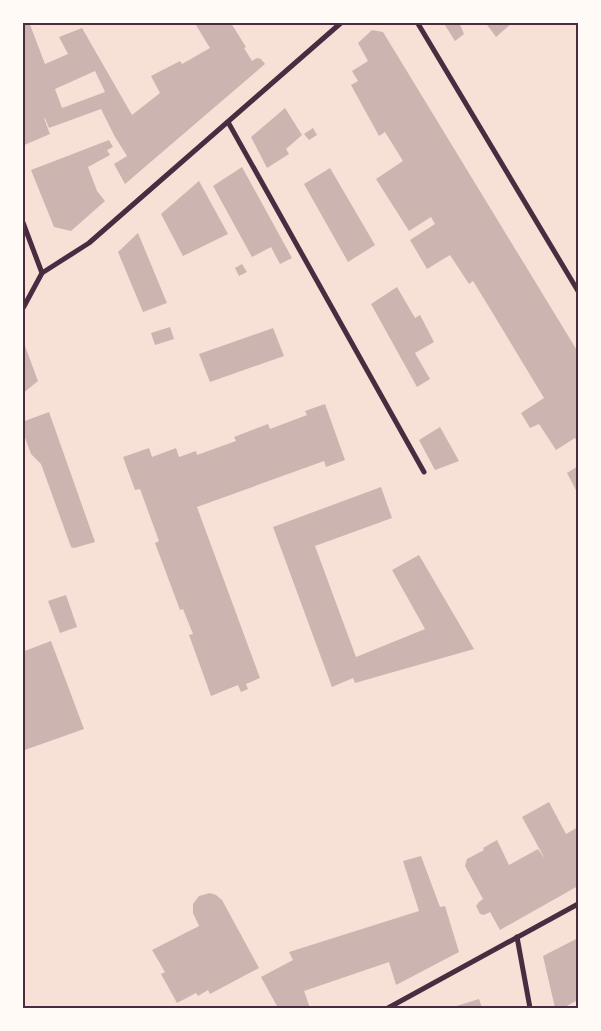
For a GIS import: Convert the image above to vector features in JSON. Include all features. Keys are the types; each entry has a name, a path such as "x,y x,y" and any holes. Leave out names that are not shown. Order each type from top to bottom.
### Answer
{"street":[{"path":"22,310 42,272 89,244 342,22"},
{"path":"417,22 578,291"},
{"path":"228,122 424,472"},
{"path":"22,220 42,272"},
{"path":"388,1008 578,904"},
{"path":"517,937 530,1008"}],"building":[{"path":"22,22 29,22 45,64 68,54 59,37 82,28 132,115 160,93 151,76 180,61 182,64 210,48 194,22 231,23 246,47 244,48 252,61 257,58 261,59 265,64 125,184 114,164 127,156 101,109 49,128 44,118 50,134 22,146","holes":["95,71 105,92 62,108 55,89"]},
{"path":"443,22 459,22 464,34 455,41"},
{"path":"485,22 513,22 496,37"},
{"path":"372,30 383,32 578,352 578,443 575,438 556,450 539,424 530,428 521,413 544,398 473,281 469,284 450,255 427,269 410,240 435,224 431,217 409,231 376,179 403,161 385,132 379,136 351,85 358,81 352,71 368,61 358,43"},
{"path":"285,108 302,135 286,149 289,154 267,168 251,137"},
{"path":"313,128 317,135 309,140 304,134"},
{"path":"109,140 113,147 107,150 110,155 88,167 97,191 105,201 71,231 54,227 31,170"},
{"path":"242,167 292,258 280,264 271,247 252,257 213,186"},
{"path":"330,168 375,245 348,262 304,184"},
{"path":"199,181 228,234 183,256 161,214"},
{"path":"138,233 167,303 143,312 118,252"},
{"path":"242,264 247,272 239,276 235,268"},
{"path":"397,287 415,318 420,315 434,342 415,353 430,379 417,387 371,304"},
{"path":"170,327 174,339 155,345 151,333"},
{"path":"273,328 284,356 210,382 199,354"},
{"path":"22,338 38,381 22,394"},
{"path":"325,404 345,460 326,467 324,461 197,507 260,678 246,684 248,689 241,692 238,685 211,696 189,635 193,634 183,609 180,610 155,543 159,541 140,489 135,490 123,457 149,448 152,457 176,448 179,457 196,451 197,455 236,441 234,437 268,424 270,429 307,415 305,411"},
{"path":"49,412 95,542 74,548 71,547 41,464 31,454 22,429 22,422"},
{"path":"440,427 459,461 435,470 419,440"},
{"path":"578,466 578,494 567,473"},
{"path":"381,487 392,518 315,546 356,657 425,629 392,570 419,555 474,649 355,683 353,678 332,687 273,527"},
{"path":"66,595 77,627 60,633 48,601"},
{"path":"51,641 84,729 22,751 22,652"},
{"path":"549,802 566,834 578,827 578,886 500,930 490,912 484,915 480,914 476,906 483,899 465,866 467,859 497,840 509,865 538,849 545,859 522,817"},
{"path":"421,856 440,907 445,906 459,952 396,985 389,962 304,991 310,1008 278,1008 261,977 293,960 289,952 419,911 403,861"},
{"path":"210,893 222,900 259,968 210,994 208,990 198,996 196,993 177,1003 161,974 165,972 152,950 199,926 193,913 193,904 199,896"},
{"path":"578,938 578,1000 563,1008 555,1008 543,956"},
{"path":"479,999 482,1008 450,1008"}]}
